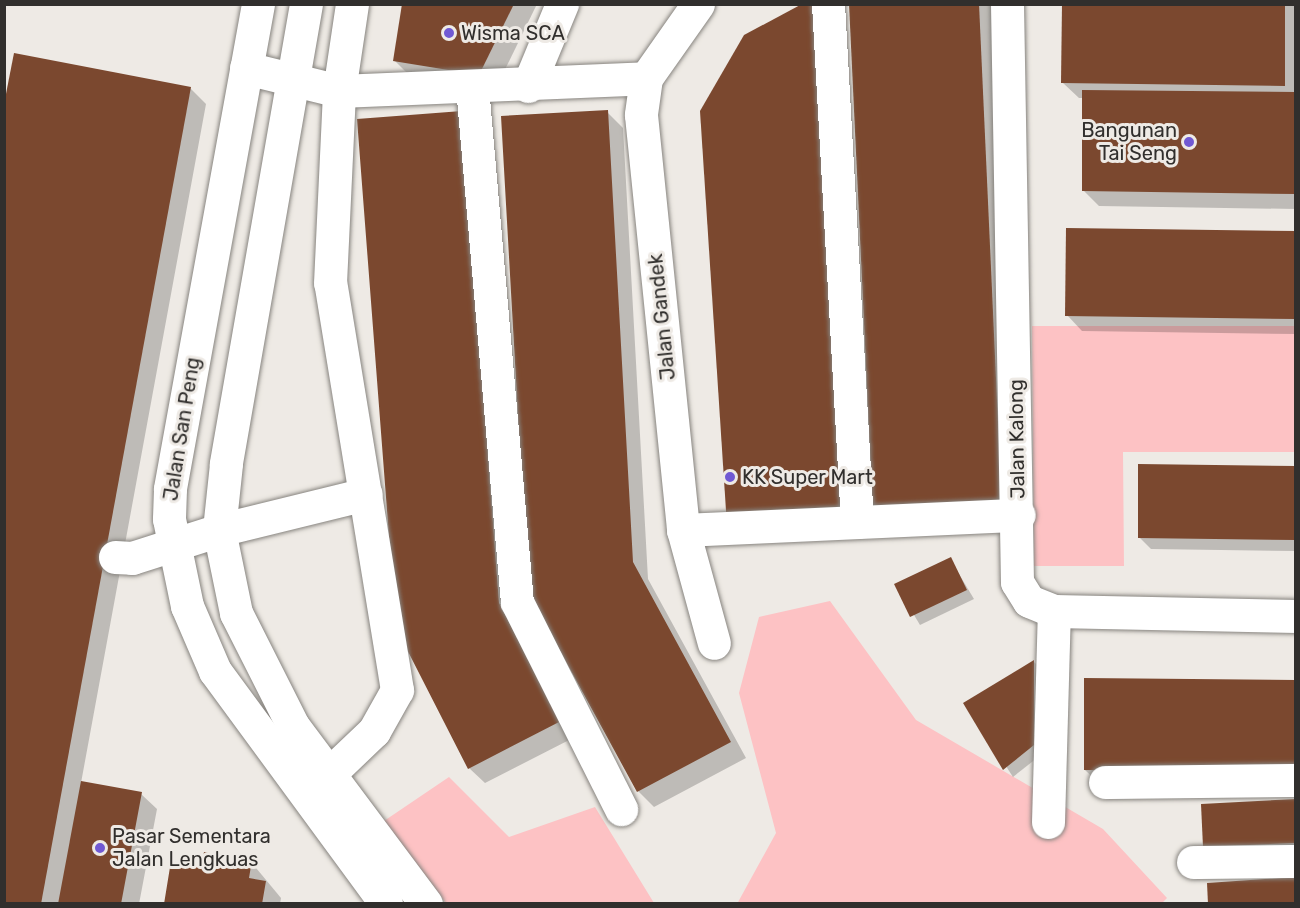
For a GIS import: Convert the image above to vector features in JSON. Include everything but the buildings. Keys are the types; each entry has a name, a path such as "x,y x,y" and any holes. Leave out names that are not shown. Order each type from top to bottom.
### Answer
{"street":[{"name":"Jalan San Peng","path":"258,4 170,489 173,543 188,606 215,671 386,903"},
{"path":"306,4 296,79 226,464 219,530 236,613 293,726 426,903"},
{"path":"330,773 374,731 398,690 330,283 339,91 352,4"},
{"path":"528,86 562,4"},
{"name":"Jalan Gandek","path":"698,4 646,78 641,115 683,530 714,643"},
{"path":"828,4 857,522"},
{"name":"Jalan Kalong","path":"1007,4 1019,515 1017,582 1029,601 1054,611 1296,616"},
{"path":"246,68 339,91 528,86 646,78"},
{"path":"472,87 517,602 621,810"},
{"path":"115,557 132,558 219,530 366,494"},
{"path":"683,530 1019,515"},
{"path":"1048,822 1054,611"},
{"path":"1105,782 1296,780"},
{"path":"1192,862 1296,861"}],"shaded area":[{"path":"1032,326 1295,326 1295,452 1123,452 1124,566 1034,566"},
{"path":"830,601 916,720 1103,829 1167,898 1161,904 737,904 776,833 739,693 759,617"},
{"path":"449,777 509,837 595,807 654,903 446,903 384,821"}],"place":[{"name":"Wisma SCA","path":"449,33"},
{"name":"Bangunan Tai Seng","path":"1189,142"},
{"name":"KK Super Mart","path":"730,477"},
{"name":"Pasar Sementara Jalan Lengkuas","path":"100,848"}]}
